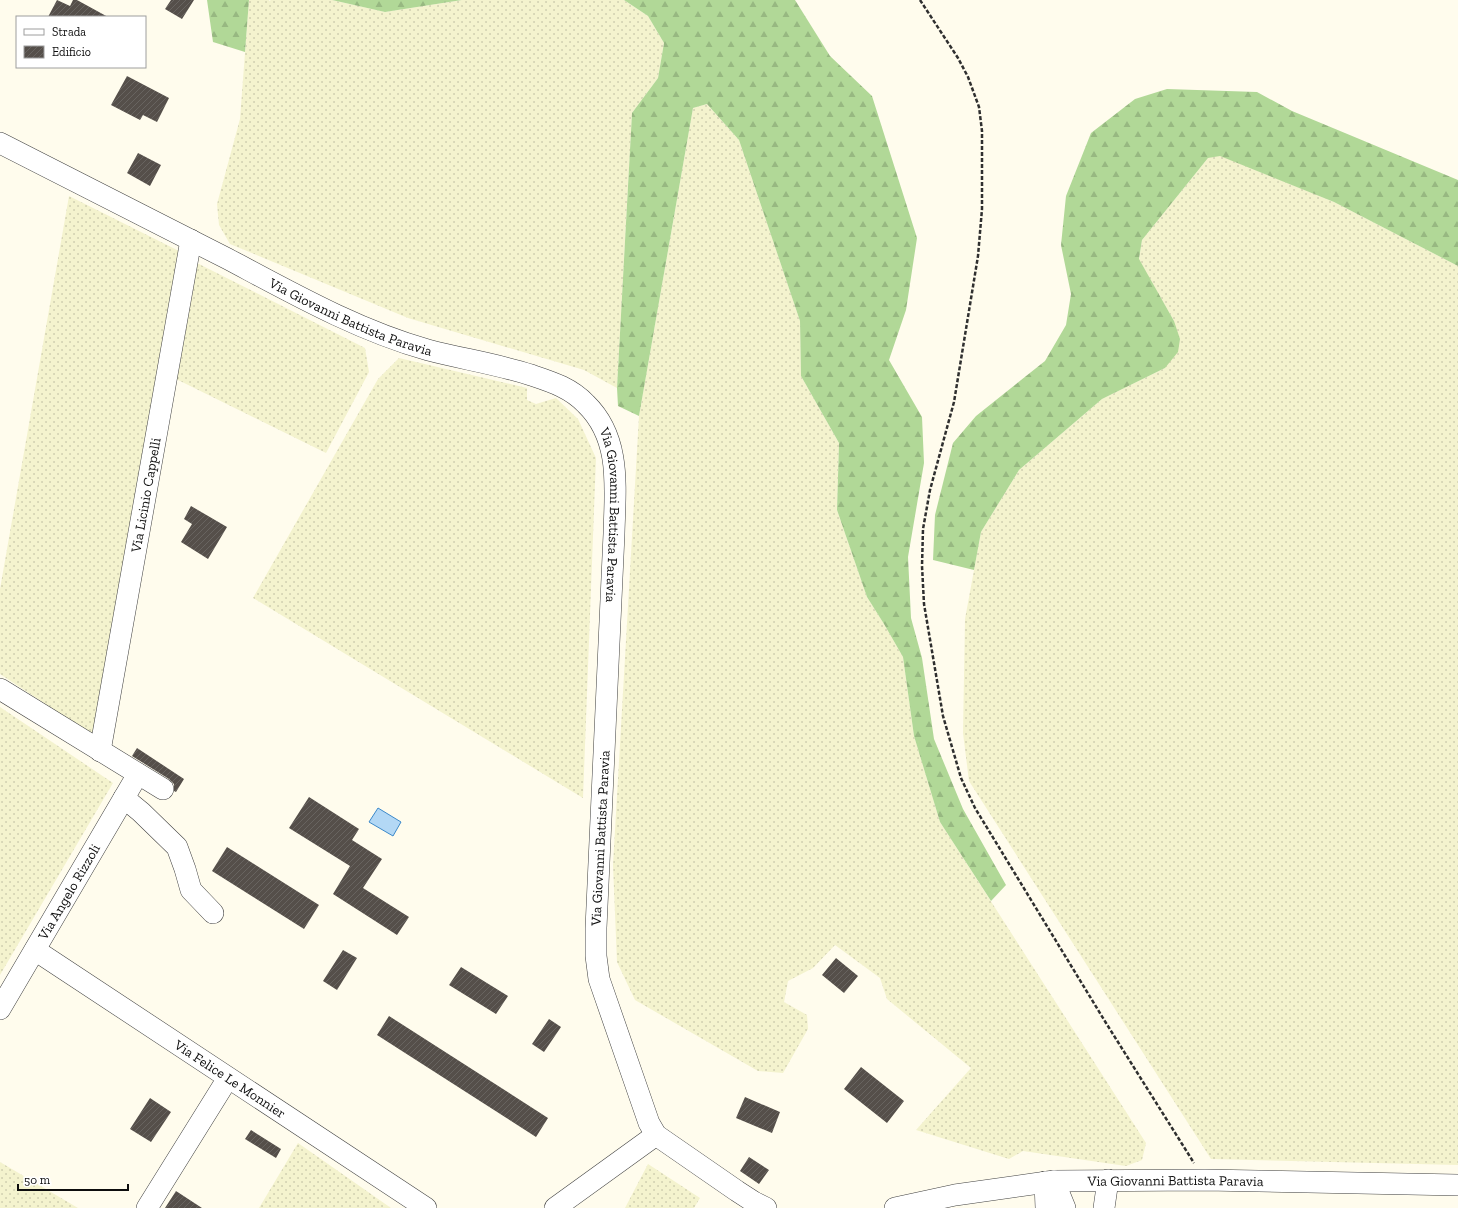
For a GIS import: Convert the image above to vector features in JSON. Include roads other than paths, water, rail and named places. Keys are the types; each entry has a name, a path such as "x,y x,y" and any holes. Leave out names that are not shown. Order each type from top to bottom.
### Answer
{"street":[{"name":"Via Giovanni Battista Paravia","path":"0,143 290,292 365,328 429,350 509,368 564,387 596,414 604,429 614,457 615,473 614,534 598,869 596,956 599,978 649,1123 656,1135 737,1191 766,1208"},
{"name":"Via Licinio Cappelli","path":"100,751 191,240"},
{"path":"0,689 163,789"},
{"name":"Via Angelo Rizzoli","path":"0,1009 138,774"},
{"path":"124,798 141,812 177,848 191,890 213,913"},
{"name":"Via Felice Le Monnier","path":"35,950 426,1208"},
{"path":"147,1208 228,1078"},
{"path":"555,1208 656,1135"},
{"name":"Via Giovanni Battista Paravia","path":"895,1208 955,1195 1049,1182 1108,1180 1205,1180 1458,1185"},
{"path":"1104,1208 1108,1180"},
{"path":"1046,1208 1049,1182"},
{"path":"1049,1182 1065,1208"}],"water":[{"path":"378,808 401,822 393,836 369,822"}]}
